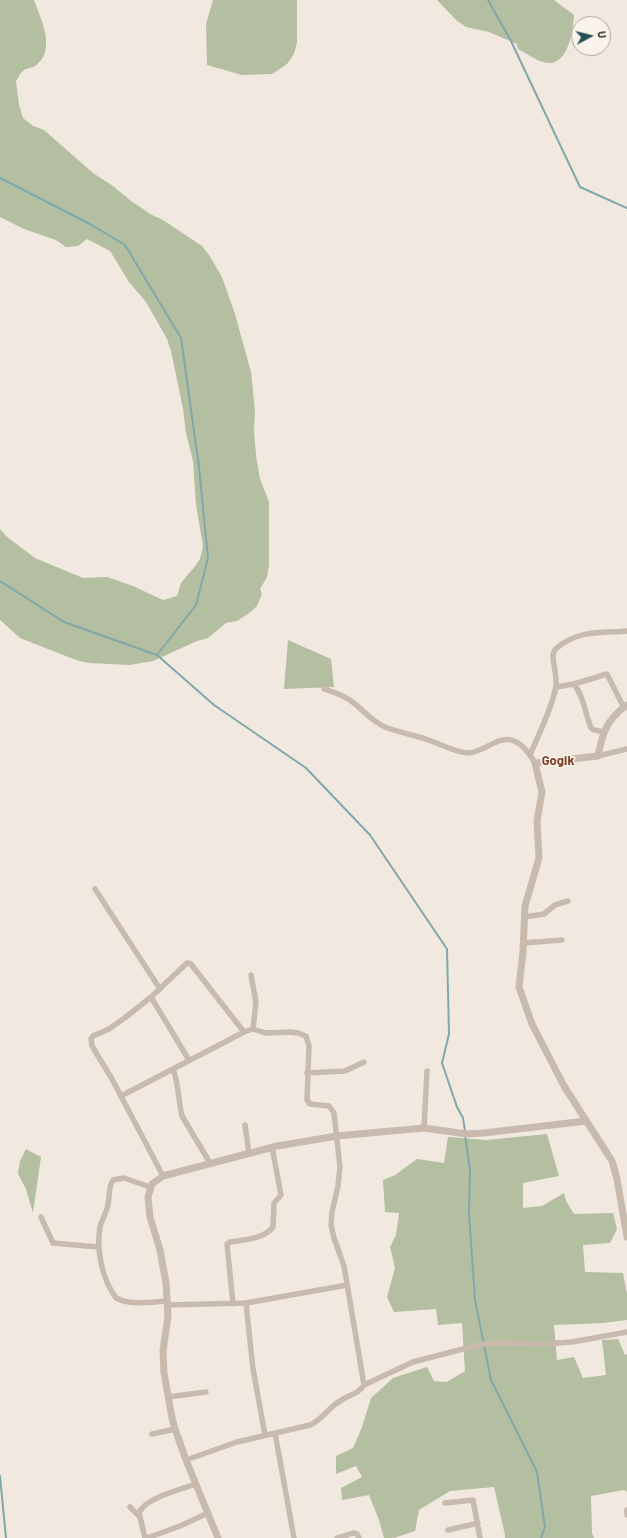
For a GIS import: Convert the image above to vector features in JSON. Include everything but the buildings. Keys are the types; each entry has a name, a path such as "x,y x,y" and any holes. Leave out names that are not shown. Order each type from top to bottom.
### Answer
{"street":[{"path":"530,755 556,686 553,655 554,650 569,639 583,633 627,631"},
{"path":"556,686 574,684 607,674 626,707 610,720 606,726 598,756"},
{"path":"574,684 579,690 584,702 591,728 604,732"},
{"path":"324,689 345,697 379,725 385,728 424,738 465,753 474,752 501,740 508,739 519,743 535,763 542,792 537,821 539,858 527,897 524,917 519,987 532,1024 564,1086 609,1155 614,1168 627,1237"},
{"path":"535,763 598,756 627,750"},
{"path":"95,889 160,988"},
{"path":"524,917 544,914 555,905 568,901"},
{"path":"523,943 562,940"},
{"path":"163,1176 121,1096 92,1046 91,1039 93,1036 110,1029 151,997 183,966 187,964 191,964 244,1032"},
{"path":"251,975 256,1002 253,1030"},
{"path":"151,997 189,1060"},
{"path":"121,1096 244,1032 253,1030 265,1033 298,1033 306,1036 309,1046 306,1096 308,1102 313,1105 325,1105 330,1107 334,1113 340,1172 331,1225 334,1238 342,1256 364,1385"},
{"path":"307,1073 345,1071 364,1062"},
{"path":"173,1069 178,1086 182,1116 210,1163"},
{"path":"424,1128 427,1071"},
{"path":"218,1538 175,1429 168,1397 164,1373 163,1351 168,1316 168,1303 163,1262 149,1210 148,1197 150,1187 156,1180 163,1176 272,1147 336,1136 424,1128 464,1134 484,1134 586,1121"},
{"path":"245,1125 249,1153"},
{"path":"233,1304 227,1244 230,1242 256,1237 266,1233 273,1227 274,1203 281,1195 272,1147"},
{"path":"150,1187 124,1178 113,1180 110,1188 107,1208 100,1229 98,1247 105,1276 116,1298 126,1302 233,1304 347,1285"},
{"path":"41,1217 53,1243 98,1247"},
{"path":"246,1303 253,1369 265,1435"},
{"path":"186,1460 237,1442 315,1423 338,1401 357,1392 364,1385 413,1362 493,1342 543,1344 572,1342 627,1332"},
{"path":"168,1397 206,1392"},
{"path":"152,1434 175,1429"},
{"path":"275,1433 294,1538"},
{"path":"196,1484 143,1505 139,1513 146,1538 180,1526 208,1512"},
{"path":"445,1503 473,1500 480,1538"},
{"path":"130,1507 140,1518"},
{"path":"448,1530 478,1523"},
{"path":"337,1538 353,1533 357,1534 359,1538"}],"green space":[{"path":"0,0 34,0 45,34 45,52 42,59 35,66 22,72 16,81 19,105 23,118 33,126 44,130 93,173 113,186 131,201 202,246 222,277 235,314 251,372 255,411 254,430 256,455 260,479 269,502 269,565 267,577 260,589 262,594 257,606 237,621 226,623 208,638 197,641 153,661 130,665 89,663 76,660 20,638 0,620 0,529 6,536 35,558 83,578 107,577 133,586 163,600 177,596 181,583 200,559 203,546 196,505 193,461 186,433 183,409 171,351 167,339 146,302 129,282 110,251 87,239 78,246 66,247 56,240 24,229 0,217"},
{"path":"213,0 297,0 297,42 294,54 287,64 272,74 242,75 207,65 206,24"},
{"path":"437,0 554,0 574,15 571,16 571,37 569,45 561,58 556,62 549,63 533,58 518,49 517,44 489,32 466,27 456,20"},
{"path":"288,640 331,659 334,687 284,689"},
{"path":"547,1134 559,1176 523,1183 523,1208 542,1206 564,1193 566,1201 574,1214 613,1213 617,1229 610,1243 583,1245 585,1272 623,1273 627,1294 627,1320 603,1323 554,1325 557,1360 574,1357 583,1378 606,1375 602,1340 618,1339 625,1355 627,1354 627,1492 624,1490 591,1496 592,1533 594,1538 505,1538 494,1487 450,1491 419,1510 415,1531 394,1538 384,1538 379,1520 369,1495 342,1500 341,1488 362,1477 356,1466 336,1474 336,1456 353,1448 362,1427 371,1398 393,1378 427,1367 434,1381 447,1382 465,1371 462,1323 438,1325 436,1309 394,1312 387,1297 395,1268 390,1247 396,1235 399,1213 385,1212 383,1180 395,1175 417,1159 444,1163 448,1137 486,1140"},
{"path":"26,1149 41,1157 33,1213 26,1189 18,1174 20,1161"}],"waterway":[{"path":"488,0 510,39 580,187 627,208"},
{"path":"0,178 90,224 125,245 181,338 199,467 208,558 196,605 157,655"},
{"path":"0,581 64,622 157,655 214,705 306,768 370,835 447,949 449,1034 442,1063 457,1107 463,1118 465,1131"},
{"path":"465,1135 470,1170 469,1214 475,1300 491,1380 537,1472 545,1527 541,1538"},
{"path":"0,1476 6,1538"}],"district":[{"name":"Gogik","path":"558,761"}]}
